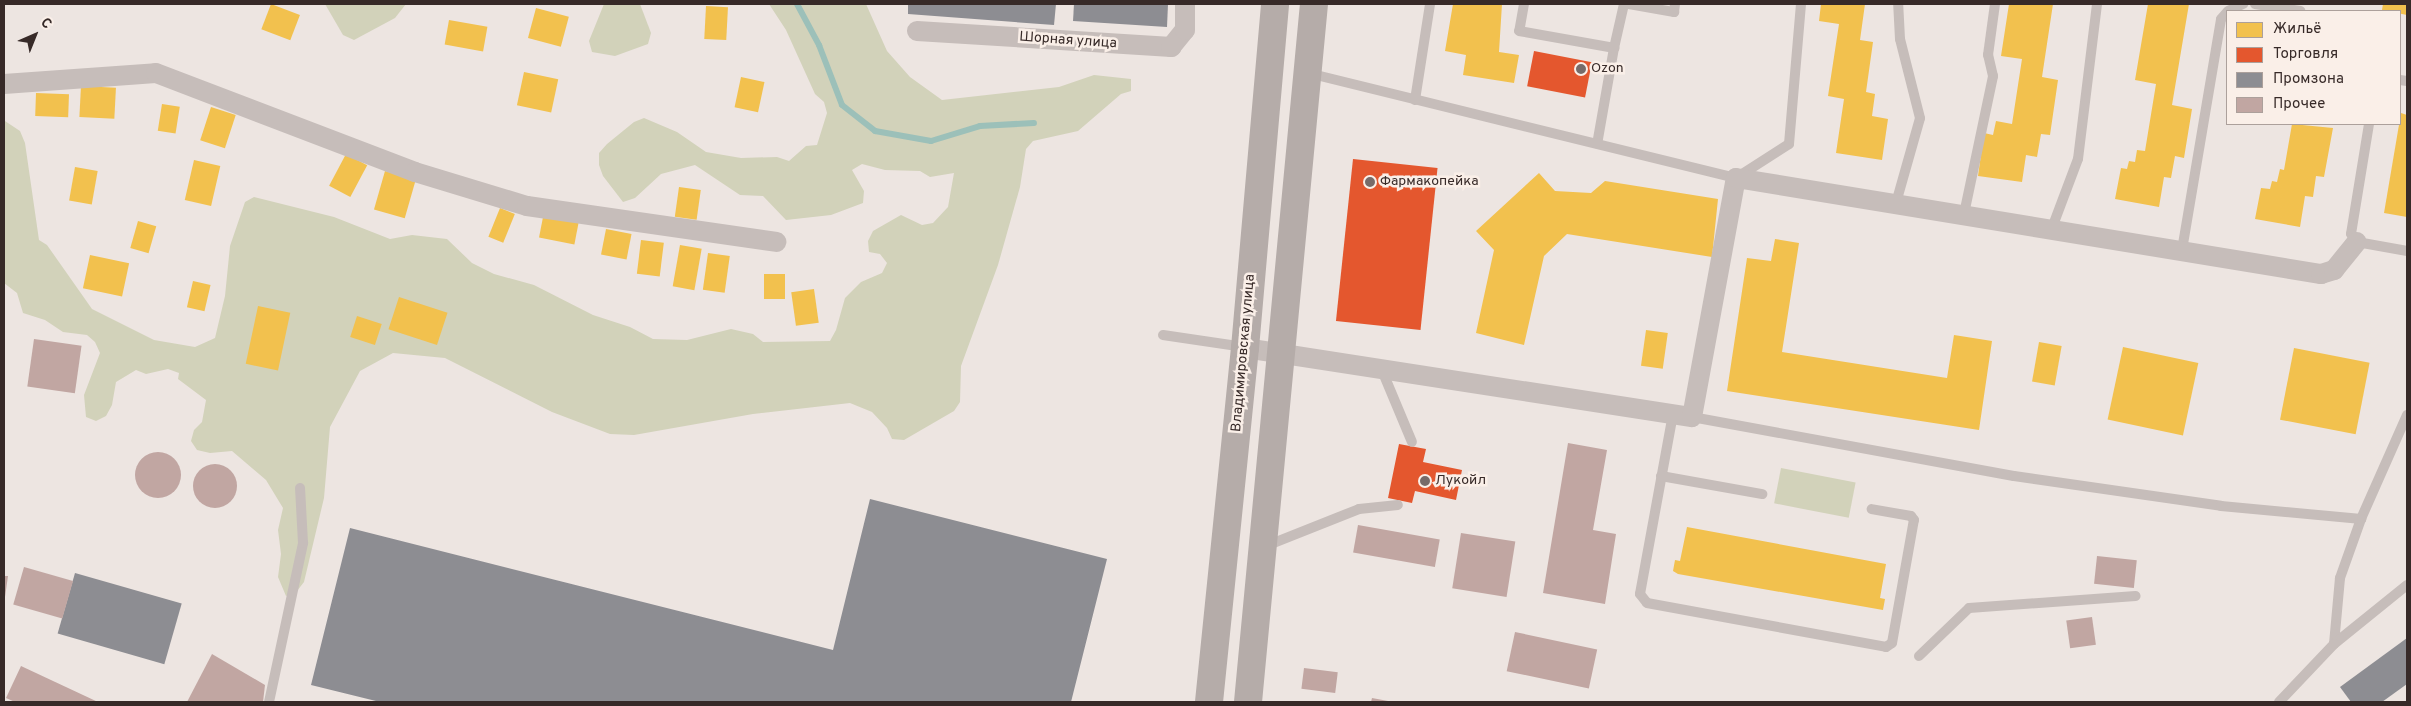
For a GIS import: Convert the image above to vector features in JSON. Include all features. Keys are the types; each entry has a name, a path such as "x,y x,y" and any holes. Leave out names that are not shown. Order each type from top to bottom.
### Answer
{"main road":[{"name":"Владимировская улица","path":"1209,702 1245,348 1275,4"},
{"path":"1248,702 1314,4"}],"street":[{"name":"Шорная улица","path":"917,31 1171,47 1185,30 1185,4"},
{"path":"4,84 156,73 415,172 527,206 776,242"},
{"path":"1245,348 1682,415 1736,178 2052,228 2329,275 2358,242"}],"lane":[{"path":"1415,100 1430,4"},
{"path":"1524,4 1519,31 1614,48"},
{"path":"1597,144 1624,4"},
{"path":"1629,4 1674,12 1676,4"},
{"path":"1307,73 1736,178 1789,144 1801,4"},
{"path":"1896,203 1920,118 1900,39 1898,4"},
{"path":"1964,214 1993,76 1988,56 1995,4"},
{"path":"2052,228 2078,159 2097,4"},
{"path":"2232,10 2243,4"},
{"path":"2256,4 2294,10"},
{"path":"2182,250 2221,19 2226,14"},
{"path":"2370,125 2351,234 2358,242 2407,251"},
{"path":"1163,335 1245,348"},
{"path":"1381,368 1412,442"},
{"path":"1872,509 1911,516 1914,520 1892,643 1886,647 1647,603 1642,600 1640,594 1662,476 1682,415 2014,476 2221,506 2361,519"},
{"path":"2334,644 2340,578 2361,519 2407,415"},
{"path":"1662,476 1762,494"},
{"path":"269,702 302,543 300,488"},
{"path":"1263,547 1359,510 1398,505"},
{"path":"2279,702 2334,644 2407,585"},
{"path":"1919,656 1969,608 2136,596"}],"green space":[{"path":"325,4 406,4 395,18 354,40 343,35"},
{"path":"604,4 640,4 651,33 648,44 615,56 592,52 589,41"},
{"path":"769,4 866,4 887,51 910,77 942,100 1059,87 1094,75 1131,79 1131,91 1121,94 1078,131 1033,141 1026,149 1020,187 998,265 961,366 960,402 954,411 904,440 892,439 887,428 872,412 850,403 753,414 634,435 610,434 552,412 445,358 393,353 360,371 330,427 324,498 304,582 297,591 286,596 278,577 281,554 278,530 283,508 266,480 232,451 210,453 197,450 191,441 194,430 202,422 206,400 178,379 179,373 168,369 146,374 136,370 116,382 112,405 106,416 96,421 86,417 84,395 100,353 95,342 87,335 63,332 45,320 23,313 17,293 4,283 5,121 20,131 25,143 39,240 47,245 92,309 154,340 195,347 215,338 225,296 230,246 245,202 254,197 334,217 390,239 412,235 447,239 472,263 494,274 534,285 593,315 630,327 653,339 687,340 731,329 753,334 763,342 830,341 836,330 845,298 861,282 882,273 887,263 880,254 869,252 868,241 873,231 901,215 922,225 933,223 948,207 954,173 930,177 920,171 885,170 862,164 852,170 864,191 863,203 831,215 786,220 763,196 740,195 695,165 661,174 635,198 623,202 603,176 599,165 599,153 607,144 634,122 644,118 677,132 706,152 741,158 777,157 789,161 806,146 817,145 827,113 824,102 815,94 786,30"},
{"path":"1781,468 1856,483 1849,518 1774,503"}],"building: Жильё":[{"path":"271,4 300,15 290,40 261,29"},
{"path":"1453,4 1502,4 1499,52 1519,55 1514,83 1463,75 1466,55 1445,51"},
{"path":"1821,4 1865,4 1860,40 1873,42 1866,92 1875,94 1872,116 1888,119 1882,160 1836,153 1844,99 1828,96 1839,24 1819,21"},
{"path":"2009,4 2053,4 2042,77 2058,80 2050,135 2041,134 2037,157 2026,155 2022,182 1978,176 1984,133 1993,135 1996,121 2012,124 2022,59 2001,56"},
{"path":"2148,4 2189,4 2172,105 2192,109 2184,158 2175,156 2171,178 2164,177 2159,207 2115,199 2121,168 2127,169 2129,161 2135,162 2137,150 2145,151 2156,84 2135,80"},
{"path":"2383,4 2407,4 2407,15 2401,14 2401,10 2382,10"},
{"path":"706,6 728,7 726,40 704,39"},
{"path":"536,8 569,17 561,47 528,38"},
{"path":"449,20 487,27 483,51 445,45"},
{"path":"524,72 558,79 551,113 517,105"},
{"path":"741,77 764,82 758,112 735,107"},
{"path":"81,86 116,88 114,119 79,117"},
{"path":"36,93 69,94 68,117 35,116"},
{"path":"162,104 180,107 176,133 158,131"},
{"path":"211,107 236,115 225,148 200,140"},
{"path":"2401,113 2407,115 2407,217 2384,213 2399,125 2401,125"},
{"path":"2292,125 2333,128 2324,177 2316,176 2313,197 2305,196 2300,227 2255,219 2261,188 2270,189 2272,181 2277,182 2280,169 2284,170"},
{"path":"346,154 367,165 350,197 329,186"},
{"path":"194,160 220,166 211,206 185,200"},
{"path":"75,167 98,171 92,204 69,200"},
{"path":"385,171 416,180 405,218 374,209"},
{"path":"1539,173 1555,191 1591,193 1605,181 1718,199 1712,257 1567,234 1544,256 1524,345 1476,333 1494,250 1476,231"},
{"path":"679,187 701,190 697,220 675,217"},
{"path":"500,208 515,214 503,243 488,237"},
{"path":"544,212 579,219 574,244 539,238"},
{"path":"138,221 156,226 149,253 130,248"},
{"path":"606,229 632,234 627,259 601,255"},
{"path":"1775,239 1799,243 1782,352 1947,378 1954,335 1992,341 1979,430 1727,391 1747,258 1771,261"},
{"path":"641,240 664,243 660,277 637,274"},
{"path":"680,245 702,249 694,290 673,286"},
{"path":"708,253 730,256 725,293 703,290"},
{"path":"90,255 129,263 122,297 83,288"},
{"path":"764,274 785,274 785,299 764,299"},
{"path":"193,281 211,285 204,311 187,307"},
{"path":"814,289 819,323 796,326 791,292"},
{"path":"399,297 448,313 437,345 388,329"},
{"path":"258,306 290,313 278,371 246,364"},
{"path":"357,316 382,324 375,345 350,337"},
{"path":"1646,330 1668,333 1663,369 1641,366"},
{"path":"2039,342 2062,346 2055,385 2032,381"},
{"path":"2123,347 2198,363 2183,435 2108,419"},
{"path":"2294,348 2370,363 2356,434 2280,420"},
{"path":"1687,527 1886,564 1880,598 1885,599 1883,610 1678,574 1673,571 1675,560 1680,561"}],"building: Торговля":[{"path":"1534,51 1592,62 1585,98 1527,86"},
{"path":"1353,159 1438,168 1420,330 1336,321"},
{"name":"Лукойл","path":"1399,444 1426,449 1423,462 1462,470 1456,500 1415,491 1412,503 1388,498"}],"building: Промзона":[{"path":"908,4 1056,4 1054,25 908,14"},
{"path":"1074,4 1168,4 1167,27 1073,21"},
{"path":"870,499 1107,559 1071,702 380,702 311,685 350,528 833,650"},
{"path":"75,573 182,604 164,664 58,634"},
{"path":"2407,638 2407,684 2382,702 2351,702 2340,687"}],"building: Прочее":[{"path":"34,339 82,346 75,393 27,387"},
{"path":"1568,443 1607,450 1593,530 1616,534 1605,604 1543,593"},
{"path":"158,452 171,456 177,462 181,475 177,488 171,494 158,498 145,494 139,488 135,475 139,462 145,456"},
{"path":"211,464 219,464 231,470 237,486 231,502 219,508 211,508 199,502 193,490 193,482 199,470"},
{"path":"1358,525 1440,539 1435,567 1353,553"},
{"path":"1461,533 1515,542 1507,597 1452,588"},
{"path":"2097,556 2137,560 2134,588 2094,584"},
{"path":"24,567 73,581 62,619 13,604"},
{"path":"4,576 8,576 5,597 4,597"},
{"path":"2092,617 2096,645 2070,648 2066,621"},
{"path":"1515,632 1597,649 1589,689 1507,671"},
{"path":"212,654 265,685 263,702 187,702"},
{"path":"21,666 98,702 15,702 6,698"},
{"path":"1304,668 1338,672 1335,693 1301,689"},
{"path":"1372,698 1388,701 1388,702 1371,702"}],"waterway":[{"path":"797,4 819,45 842,105 875,131 931,141 980,126 1034,123"}],"place":[{"name":"Ozon","path":"1581,69"},
{"name":"Фармакопейка","path":"1370,182"},
{"name":"Лукойл","path":"1425,481"}]}
